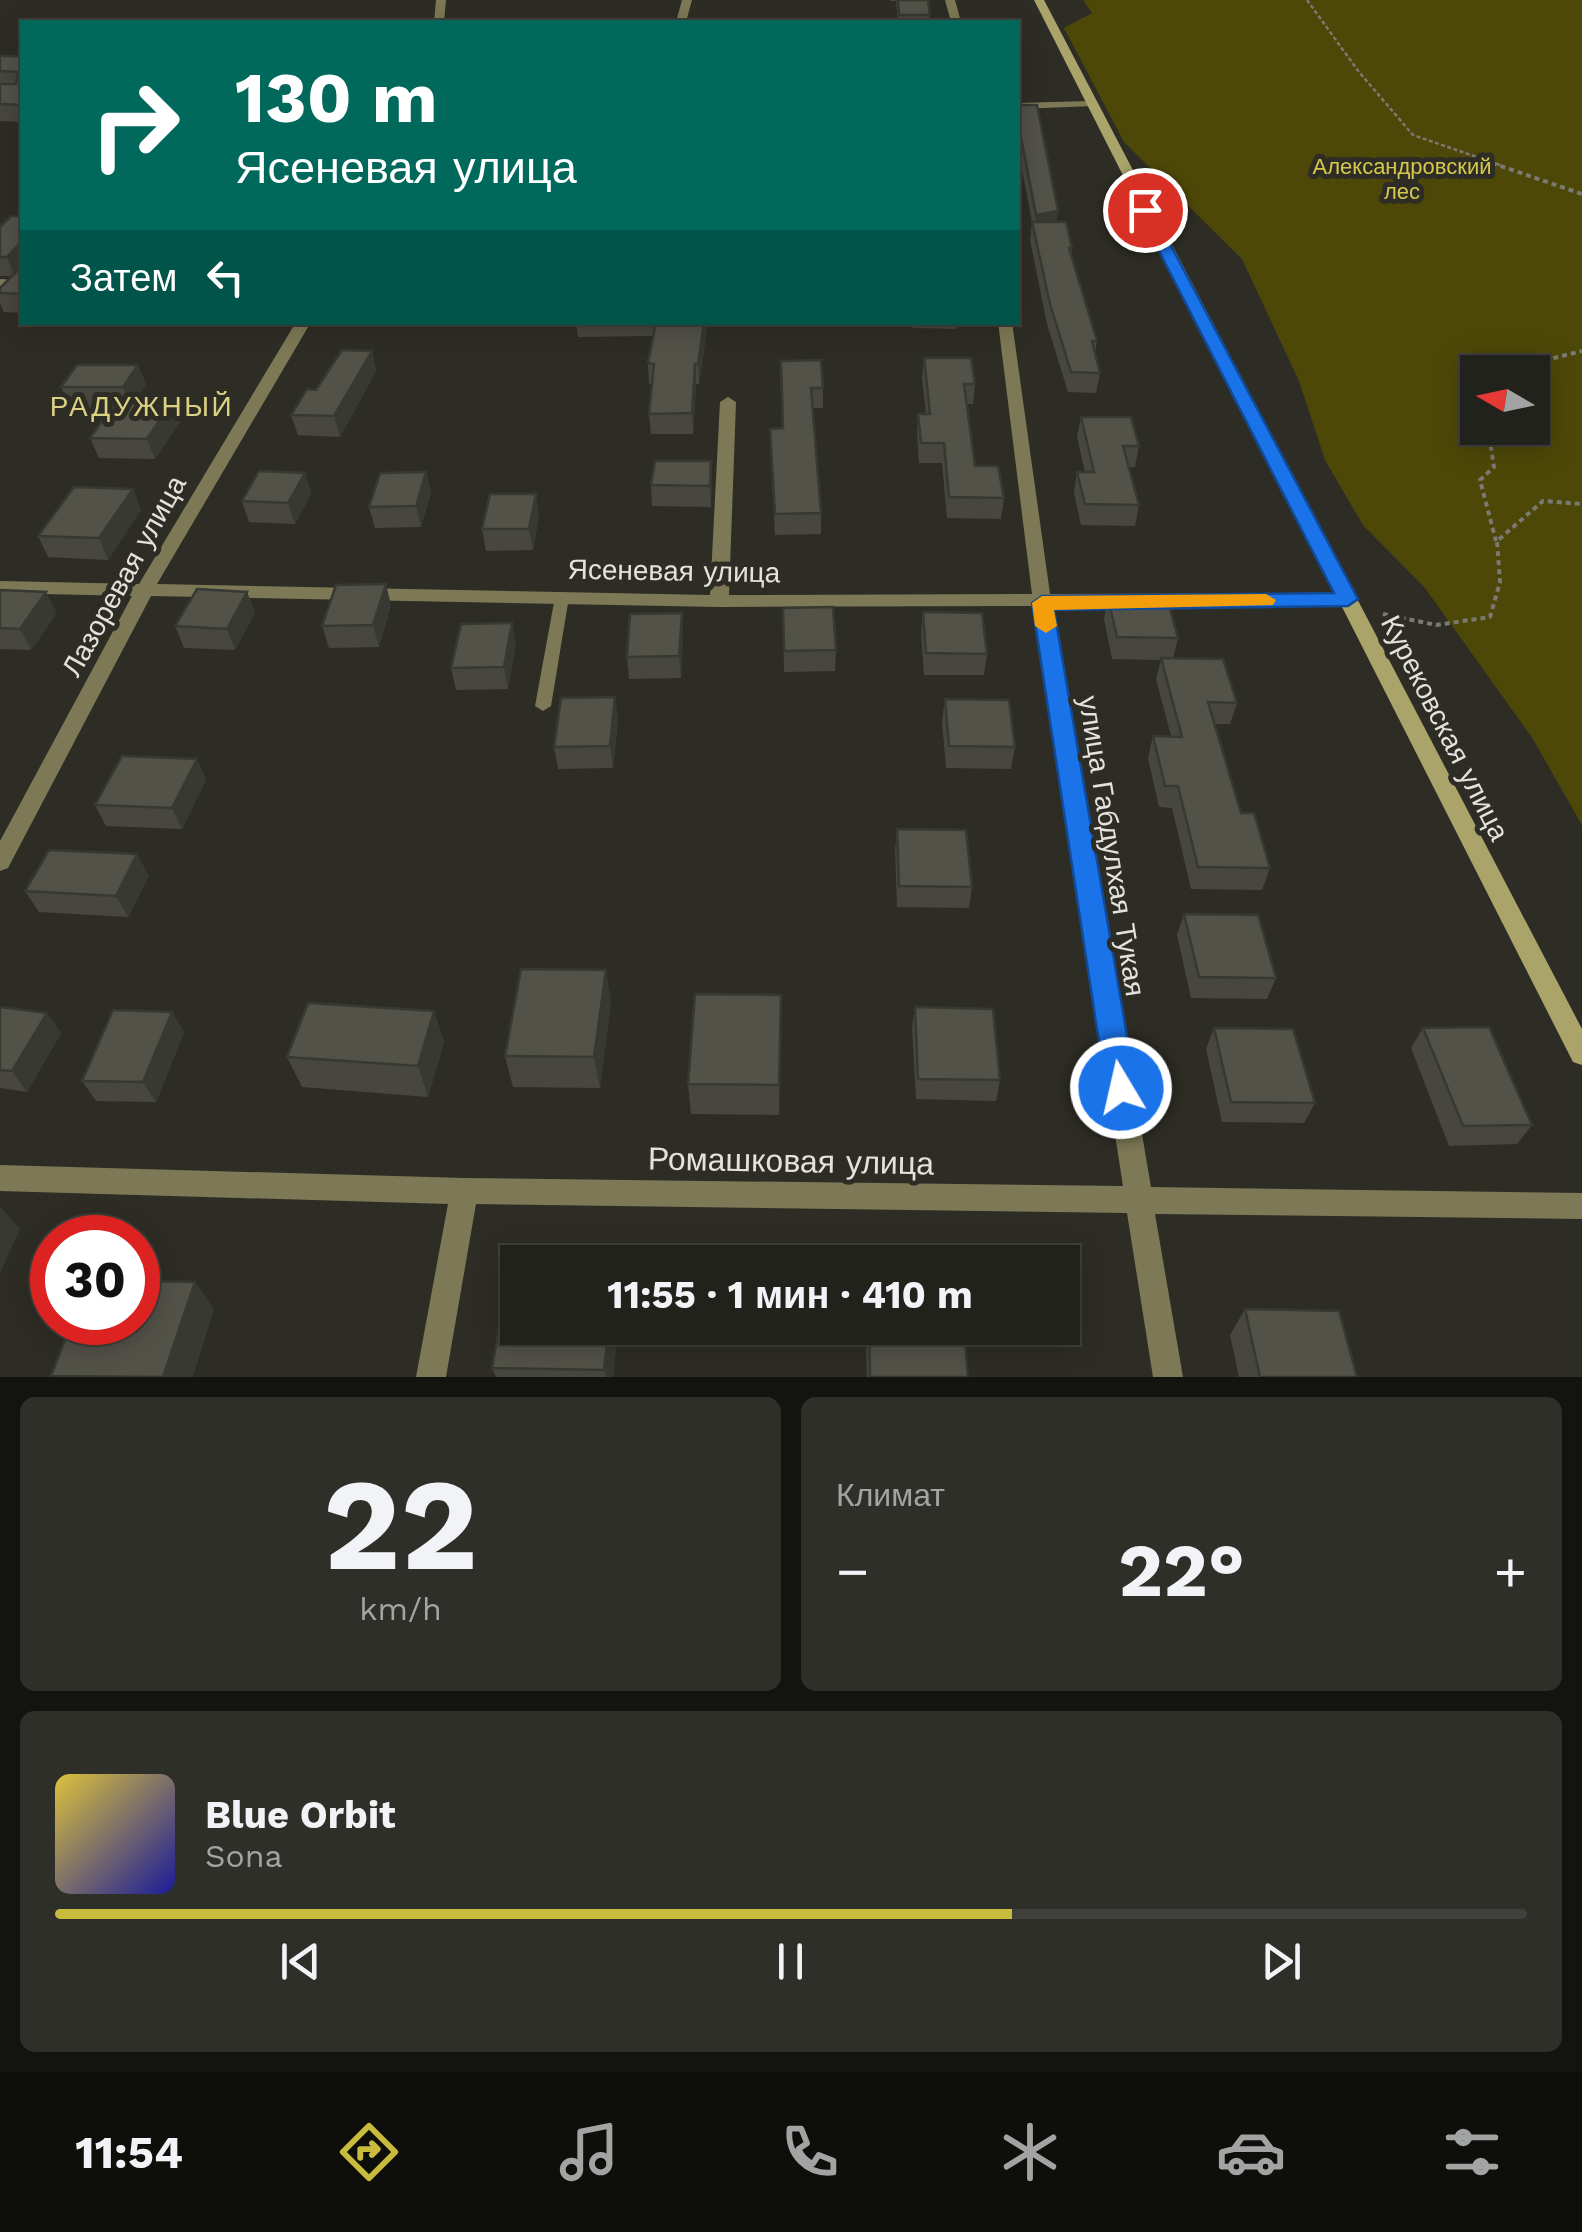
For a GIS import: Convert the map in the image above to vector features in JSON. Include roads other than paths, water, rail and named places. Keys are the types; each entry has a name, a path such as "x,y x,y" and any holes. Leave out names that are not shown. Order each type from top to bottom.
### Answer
{"street":[{"name":"Курековская улица","path":"1038,0 1582,1054"},
{"path":"1020,106 1090,104"},
{"name":"Лазоревая улица","path":"0,862 144,591 302,325"},
{"name":"улица Габдулхая Тукая","path":"1005,325 1042,603 1168,1377"},
{"path":"719,600 728,402"},
{"name":"Ясеневая улица","path":"0,587 1042,603 1348,599"},
{"name":"Ромашковая улица","path":"0,1178 464,1192 1582,1206"},
{"path":"432,1377 464,1192"}],"lane":[{"path":"543,706 562,597"}],"district":[{"name":"РАДУЖНЫЙ","path":"142,406"}],"park label":[{"name":"Александровский лес","path":"1402,179"}]}
